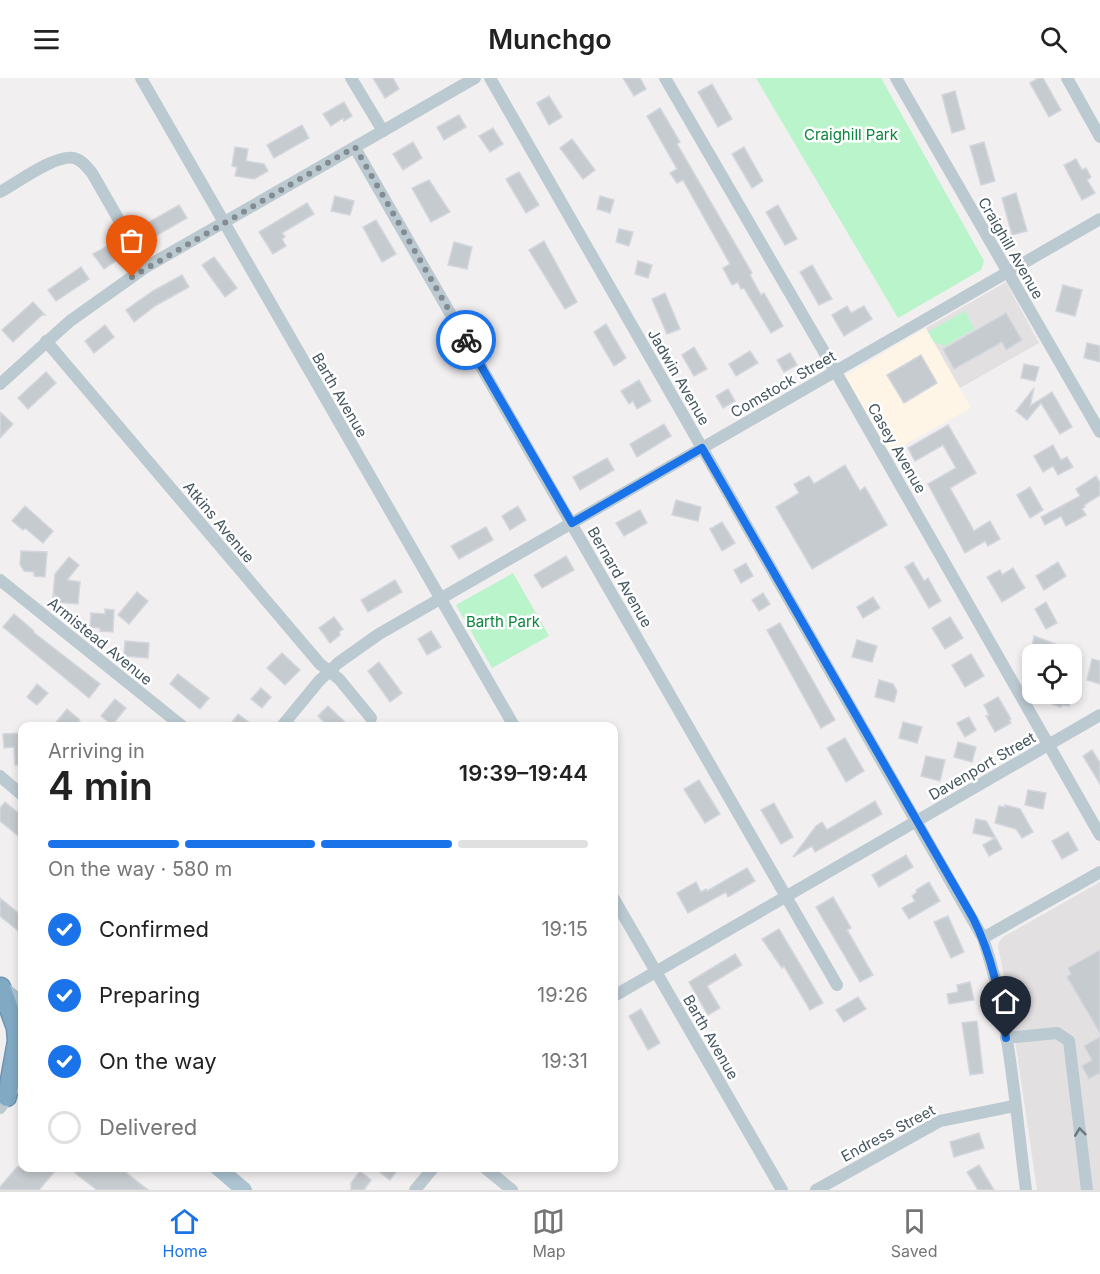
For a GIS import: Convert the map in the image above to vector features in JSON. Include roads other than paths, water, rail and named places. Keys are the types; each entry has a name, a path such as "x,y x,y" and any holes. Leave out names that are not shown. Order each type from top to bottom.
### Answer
{"highway":[{"path":"0,987 16,1028 17,1041 10,1098"}],"main road":[{"path":"0,987 18,1002"},
{"path":"223,1172 244,1190"}],"street":[{"name":"Barth Avenue","path":"141,78 512,722"},
{"path":"351,78 383,131"},
{"path":"0,384 46,341 103,296 146,267 475,78"},
{"name":"Jadwin Avenue","path":"490,78 983,938 994,974 1006,1038 1026,1190"},
{"name":"Casey Avenue","path":"665,78 1100,835"},
{"name":"Craighill Avenue","path":"896,78 1100,432"},
{"path":"1067,78 1100,137"},
{"name":"Bernard Avenue","path":"355,147 786,897"},
{"path":"0,192 54,162 73,158 80,161 92,173 146,267"},
{"name":"Comstock Street","path":"285,722 329,671 379,634 1100,219"},
{"name":"Atkins Avenue","path":"46,341 320,664 339,679 371,718"},
{"name":"Armistead Avenue","path":"0,580 177,722"},
{"name":"Davenport Street","path":"618,994 1100,715"},
{"path":"0,776 18,792"},
{"path":"983,938 1100,873"},
{"path":"786,897 837,985"},
{"name":"Barth Avenue","path":"618,906 782,1190"},
{"path":"1006,1038 1057,1033 1069,1041 1087,1190"},
{"path":"10,1098 18,1083"},
{"name":"Endress Street","path":"816,1190 940,1121 1014,1106"},
{"path":"415,1190 430,1172"},
{"path":"490,1172 512,1190"}],"park label":[{"name":"Craighill Park","path":"851,134"},
{"name":"Barth Park","path":"503,621"}]}
